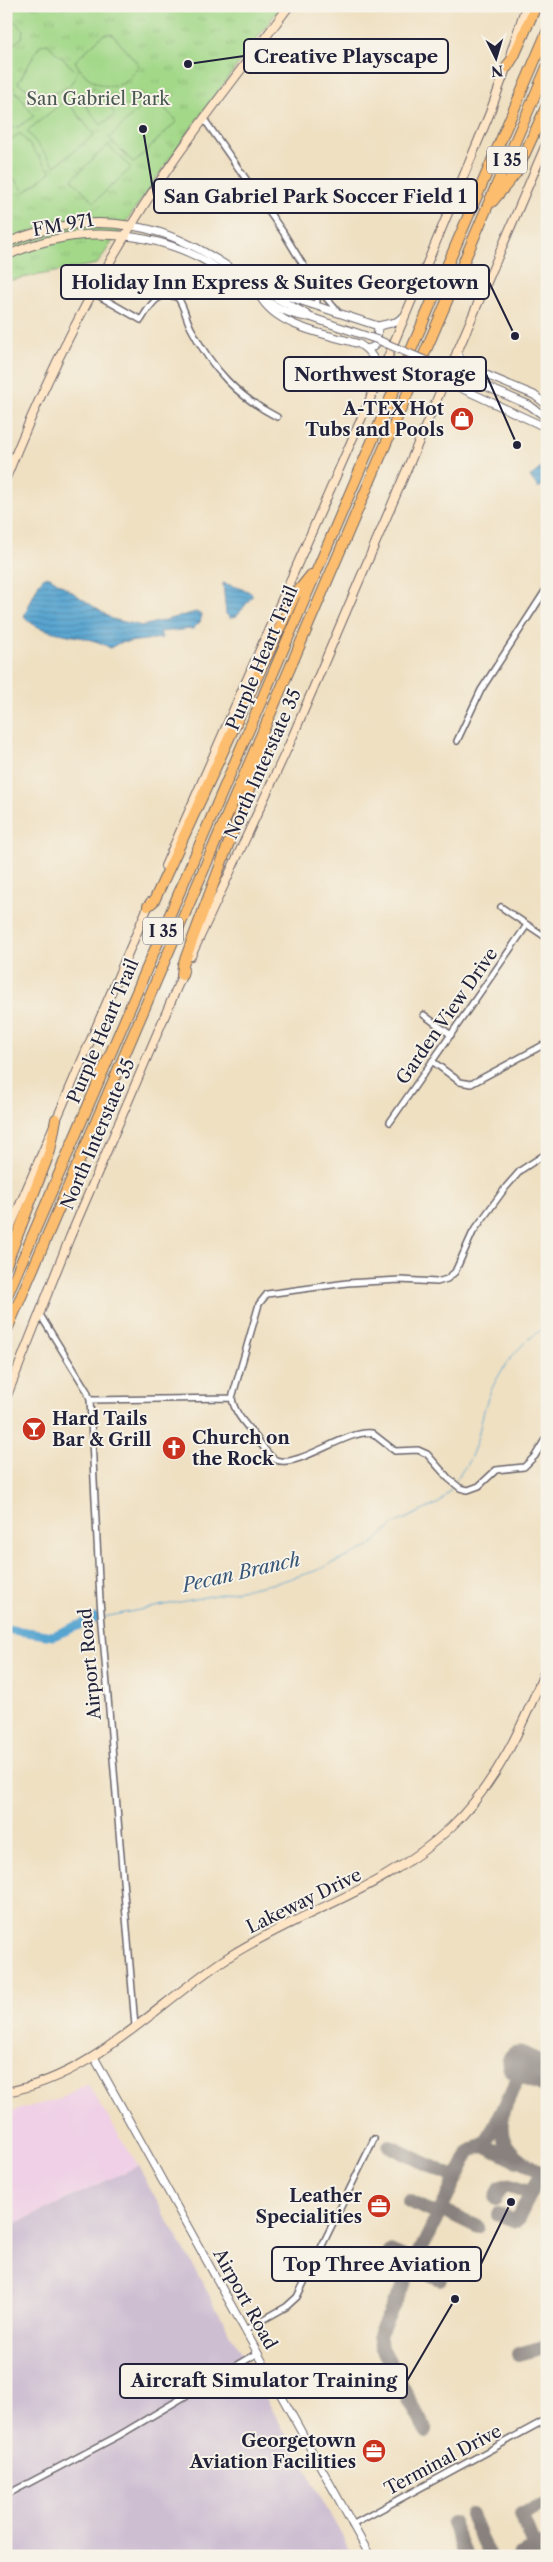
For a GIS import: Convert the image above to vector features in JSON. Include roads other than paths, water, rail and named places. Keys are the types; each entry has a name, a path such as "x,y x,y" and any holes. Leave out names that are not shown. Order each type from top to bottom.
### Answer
{"highway":[{"path":"506,67 514,56 536,6"},
{"name":"Purple Heart Trail","path":"6,1298 547,32"},
{"name":"Purple Heart Trail","path":"6,1332 547,67"},
{"path":"484,212 516,173 547,105"},
{"path":"148,906 154,901 295,595 319,565"},
{"path":"182,975 182,965 286,693 285,682"},
{"path":"6,1265 50,1151 56,1119"}],"main road":[{"path":"6,478 42,391 92,292 132,226 204,119 289,6"},
{"path":"6,1238 225,725 380,376 489,114 526,6"},
{"name":"North Interstate 35","path":"6,1398 39,1313 182,975 289,744 547,142"},
{"name":"FM 971","path":"6,242 52,227 77,223 99,222 132,226"},
{"name":"FM 971","path":"6,256 37,242 65,237 108,234 126,236"},
{"name":"Lakeway Drive","path":"6,2092 56,2077 94,2057 229,1957 260,1938 372,1885 412,1861 462,1816 499,1770 527,1715 547,1666"}],"street":[{"path":"204,119 283,232 316,286 340,314"},
{"path":"132,226 154,230 191,244 260,292 378,326 396,322 403,317"},
{"path":"126,236 172,246 200,258 301,314 378,340 529,405 547,418"},
{"path":"311,306 318,298 316,286"},
{"path":"92,292 141,320 150,304 158,297 166,294 178,298 198,342 225,380 255,406 277,418"},
{"path":"260,292 266,306 289,322 359,344 366,348 374,357 380,376"},
{"path":"366,348 373,347 377,343 378,326"},
{"path":"457,351 461,362 465,366 534,395 547,405"},
{"path":"456,385 457,372 465,366"},
{"path":"442,384 456,385 547,428"},
{"path":"457,741 481,690 547,588"},
{"path":"501,907 547,938"},
{"name":"Garden View Drive","path":"390,1122 527,925"},
{"path":"424,1015 451,1035"},
{"path":"432,1061 460,1082 471,1084 547,1043"},
{"path":"547,1153 521,1170 506,1187 473,1232 455,1272 448,1279 437,1282 400,1280 347,1283 267,1294 259,1304 232,1398 235,1409 246,1425 269,1455 278,1461 293,1460 368,1432 376,1434 387,1446 395,1451 415,1450 427,1454 449,1479 460,1488 475,1489 496,1470 524,1467 536,1456 547,1436"},
{"name":"Airport Road","path":"39,1313 90,1400 100,1600 135,2026"},
{"path":"90,1400 232,1398"},
{"name":"Airport Road","path":"94,2057 370,2556"},
{"path":"245,2330 286,2307 297,2297 374,2139"},
{"path":"6,2495 110,2440 258,2353"},
{"name":"Terminal Drive","path":"352,2525 547,2420"}],"water":[{"path":"547,463 547,482 539,488 530,477"},
{"path":"45,576 50,577 112,619 142,626 196,612 202,615 200,622 193,629 160,632 162,638 119,643 110,648 89,639 41,628 31,623 24,616 39,583"},
{"path":"223,583 248,591 253,595 237,616 230,618 226,614"}],"waterway":[{"name":"Pecan Branch","path":"456,1480 471,1457 486,1405 498,1377 520,1348 547,1327"},
{"name":"Pecan Branch","path":"104,1617 276,1583 315,1571 369,1547 394,1524 439,1503 451,1489"},
{"name":"Pecan Branch","path":"6,1629 53,1636 96,1618"}],"place":[{"name":"Creative Playscape","path":"188,64"},
{"name":"San Gabriel Park Soccer Field 1","path":"143,129"},
{"name":"Holiday Inn Express & Suites Georgetown","path":"515,336"},
{"name":"A-TEX Hot Tubs and Pools","path":"462,419"},
{"name":"Northwest Storage","path":"517,445"},
{"name":"Hard Tails Bar & Grill","path":"34,1429"},
{"name":"Church on the Rock","path":"174,1448"},
{"name":"Top Three Aviation","path":"511,2202"},
{"name":"Leather Specialities","path":"379,2206"},
{"name":"Aircraft Simulator Training","path":"455,2299"},
{"name":"Georgetown Aviation Facilities","path":"374,2451"}],"park label":[{"name":"San Gabriel Park","path":"98,99"}]}
